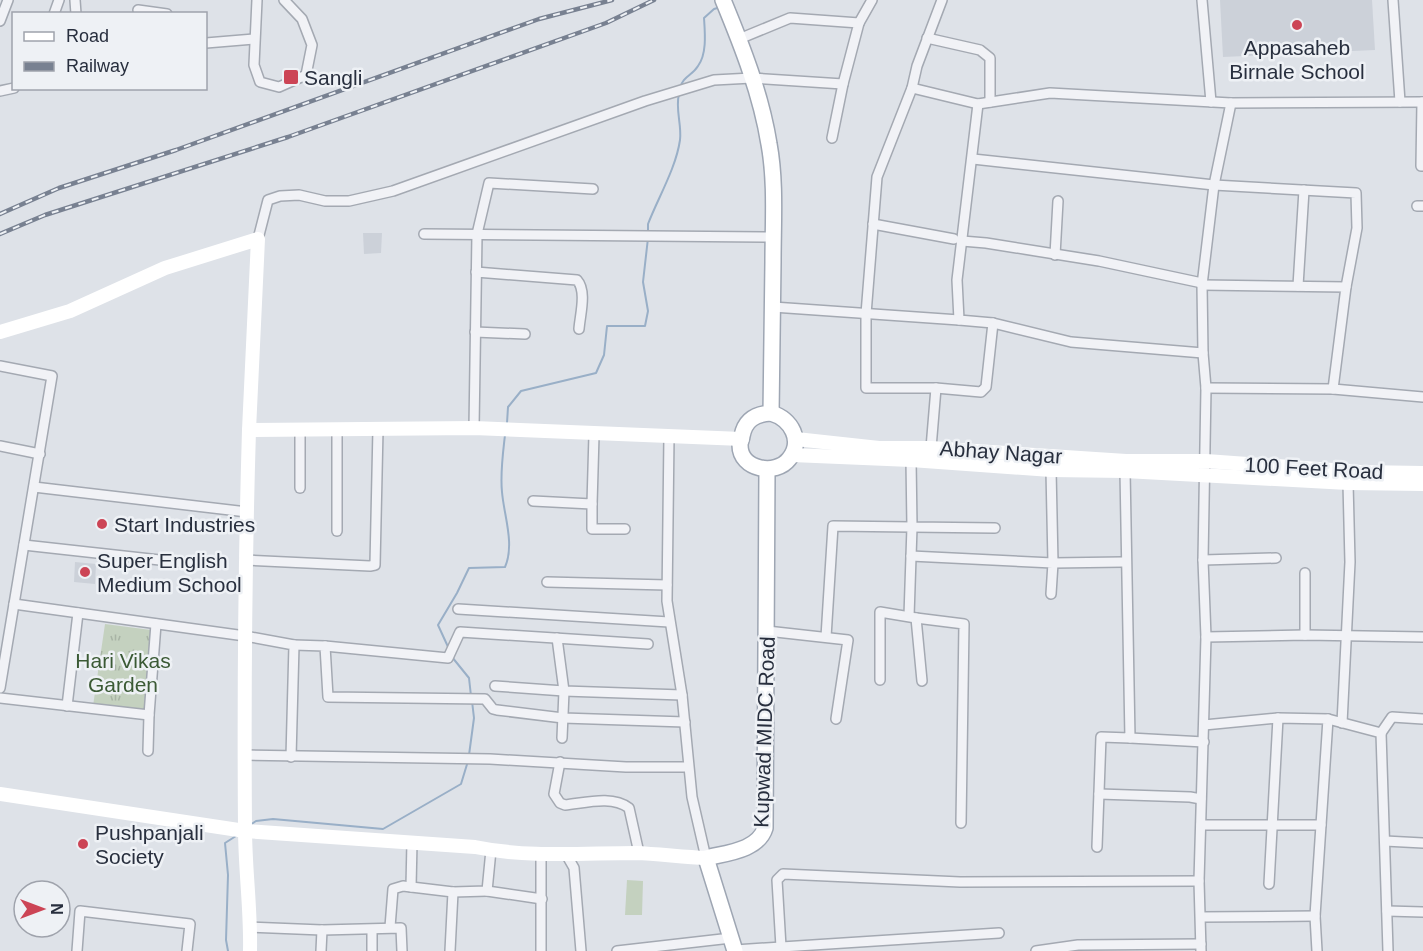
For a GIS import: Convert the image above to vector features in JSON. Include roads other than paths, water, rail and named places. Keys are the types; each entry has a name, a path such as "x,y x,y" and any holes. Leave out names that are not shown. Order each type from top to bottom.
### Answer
{"main road":[{"path":"723,0 740,39 769,142 773,184 771,413"},
{"path":"0,332 70,311 165,267 258,239 245,560 245,831 250,951"},
{"path":"771,413 786,420 796,439 792,455 784,465 767,470 752,465 746,459 740,444 743,428 748,421 771,413"},
{"path":"249,430 474,428 594,435 742,439"},
{"name":"Abhay Nagar","path":"796,439 879,448 931,448 1126,461 1206,461"},
{"path":"792,455 911,460 1051,470 1125,471 1348,483 1423,484"},
{"name":"100 Feet Road","path":"1206,461 1360,472 1423,473"},
{"name":"Kupwad MIDC Road","path":"706,858 752,845 763,835 765,817 767,470"},
{"path":"0,794 245,831 412,842 541,854 639,854 706,858 734,946"}],"street":[{"path":"0,21 8,0"},
{"path":"257,0 254,65 260,82 279,87 306,75 312,45 302,19 284,0"},
{"path":"832,138 859,23 872,0"},
{"path":"942,0 917,66 912,88 877,177 866,314 866,388 936,388 981,392 984,390 993,323"},
{"path":"1202,0 1210,102"},
{"path":"1393,0 1400,102"},
{"path":"138,8 157,12"},
{"path":"740,39 790,18 859,23"},
{"path":"927,38 980,50 990,58 990,102"},
{"path":"207,43 254,39"},
{"path":"258,239 268,200 280,196 299,195 325,201 349,201 393,191 645,101 714,80 752,78 843,84"},
{"path":"912,88 978,104 1050,93 1231,103 1422,102 1421,166 1423,166"},
{"path":"1036,951 1078,945 1201,948 1199,881 1206,637 1203,560 1206,388 1202,284 1214,185 1231,103"},
{"path":"959,320 958,240 973,159 978,104"},
{"path":"973,159 1214,185 1356,193 1357,228 1346,287 1333,389"},
{"path":"474,428 477,234 489,183 593,189"},
{"path":"1298,286 1304,190"},
{"path":"1055,255 1058,201"},
{"path":"873,224 1134,268 1202,284 1346,287"},
{"path":"424,234 773,237"},
{"path":"476,272 577,280 582,292 579,329"},
{"path":"773,307 993,323 1071,342 1203,353"},
{"path":"475,332 525,334"},
{"path":"0,366 52,376 0,688"},
{"path":"931,448 936,388"},
{"path":"1206,388 1333,389 1423,397"},
{"path":"337,429 337,531"},
{"path":"245,560 370,567 375,565 378,429"},
{"path":"300,430 300,488"},
{"path":"594,435 592,529 625,529"},
{"path":"669,436 667,585 669,622 682,695 692,797 706,858"},
{"path":"0,446 40,454"},
{"path":"911,460 913,617 922,681"},
{"path":"1051,470 1053,563 1051,594"},
{"path":"1125,471 1130,738"},
{"path":"1342,723 1350,562 1348,483"},
{"path":"34,487 247,512"},
{"path":"533,501 592,504"},
{"path":"826,637 833,526 995,528"},
{"path":"24,545 196,564"},
{"path":"911,556 1053,563 1123,562"},
{"path":"1203,560 1276,558"},
{"path":"1305,573 1305,635"},
{"path":"547,582 667,585"},
{"path":"14,604 245,636 294,645 448,658 460,632 648,644"},
{"path":"458,609 669,622"},
{"path":"880,680 880,612 964,624 960,824"},
{"path":"67,706 78,613"},
{"path":"148,751 156,624"},
{"path":"0,626 10,627"},
{"path":"767,631 848,639 836,719"},
{"path":"1206,637 1305,635 1423,637"},
{"path":"557,638 564,691 562,738"},
{"path":"291,757 294,645"},
{"path":"325,646 328,696 485,699 497,710 563,718 685,722"},
{"path":"495,686 682,695"},
{"path":"0,698 149,715"},
{"path":"1388,951 1381,733 1392,717 1423,719"},
{"path":"1204,725 1278,718 1328,719 1381,733"},
{"path":"1269,884 1278,718"},
{"path":"1317,951 1316,916 1328,719"},
{"path":"1097,847 1101,737 1204,742"},
{"path":"245,755 490,759 626,767 688,767"},
{"path":"560,762 554,794 560,803 566,805 607,801 623,804 628,808 633,822 639,854"},
{"path":"1099,794 1201,799"},
{"path":"1201,825 1321,825"},
{"path":"1385,841 1423,843"},
{"path":"411,887 412,842"},
{"path":"487,891 491,850"},
{"path":"541,854 541,951"},
{"path":"566,854 574,868 581,951"},
{"path":"781,947 777,880 783,874 960,882 1199,881"},
{"path":"390,927 393,889 403,886 453,892 487,891 542,899"},
{"path":"450,951 453,892"},
{"path":"76,951 80,911 190,924 187,951"},
{"path":"1387,911 1423,912"},
{"path":"1201,917 1316,916"},
{"path":"250,927 322,930 400,928 402,951"},
{"path":"321,951 322,930"},
{"path":"372,930 372,951"},
{"path":"617,951 734,946 870,946 999,933"}],"waterway":[{"path":"680,88 703,56 704,18 714,9 721,7"},
{"path":"648,232 648,224 678,151 680,140 679,94"},
{"path":"507,423 508,407 521,391 596,373 604,355 607,326 645,326 648,311 643,282 648,238"},
{"path":"449,649 438,625 469,568 505,567 508,558 509,539 501,485 505,435"},
{"path":"452,657 469,678 471,696"},
{"path":"469,755 474,718 472,701"},
{"path":"250,825 256,821 273,819 383,829 461,784 468,761"},
{"path":"228,951 226,940 228,875 225,843 236,836"}],"railway":[{"path":"0,214 59,188 176,150 539,19 612,0"},
{"path":"0,234 45,215 288,137 606,23 654,0"}],"place":[{"name":"Appasaheb Birnale School","path":"1297,25"},
{"name":"Sangli","path":"291,77"},
{"name":"Start Industries","path":"102,524"},
{"name":"Super English Medium School","path":"85,572"},
{"name":"Pushpanjali Society","path":"83,844"}],"park label":[{"name":"Hari Vikas Garden","path":"123,672"}]}
